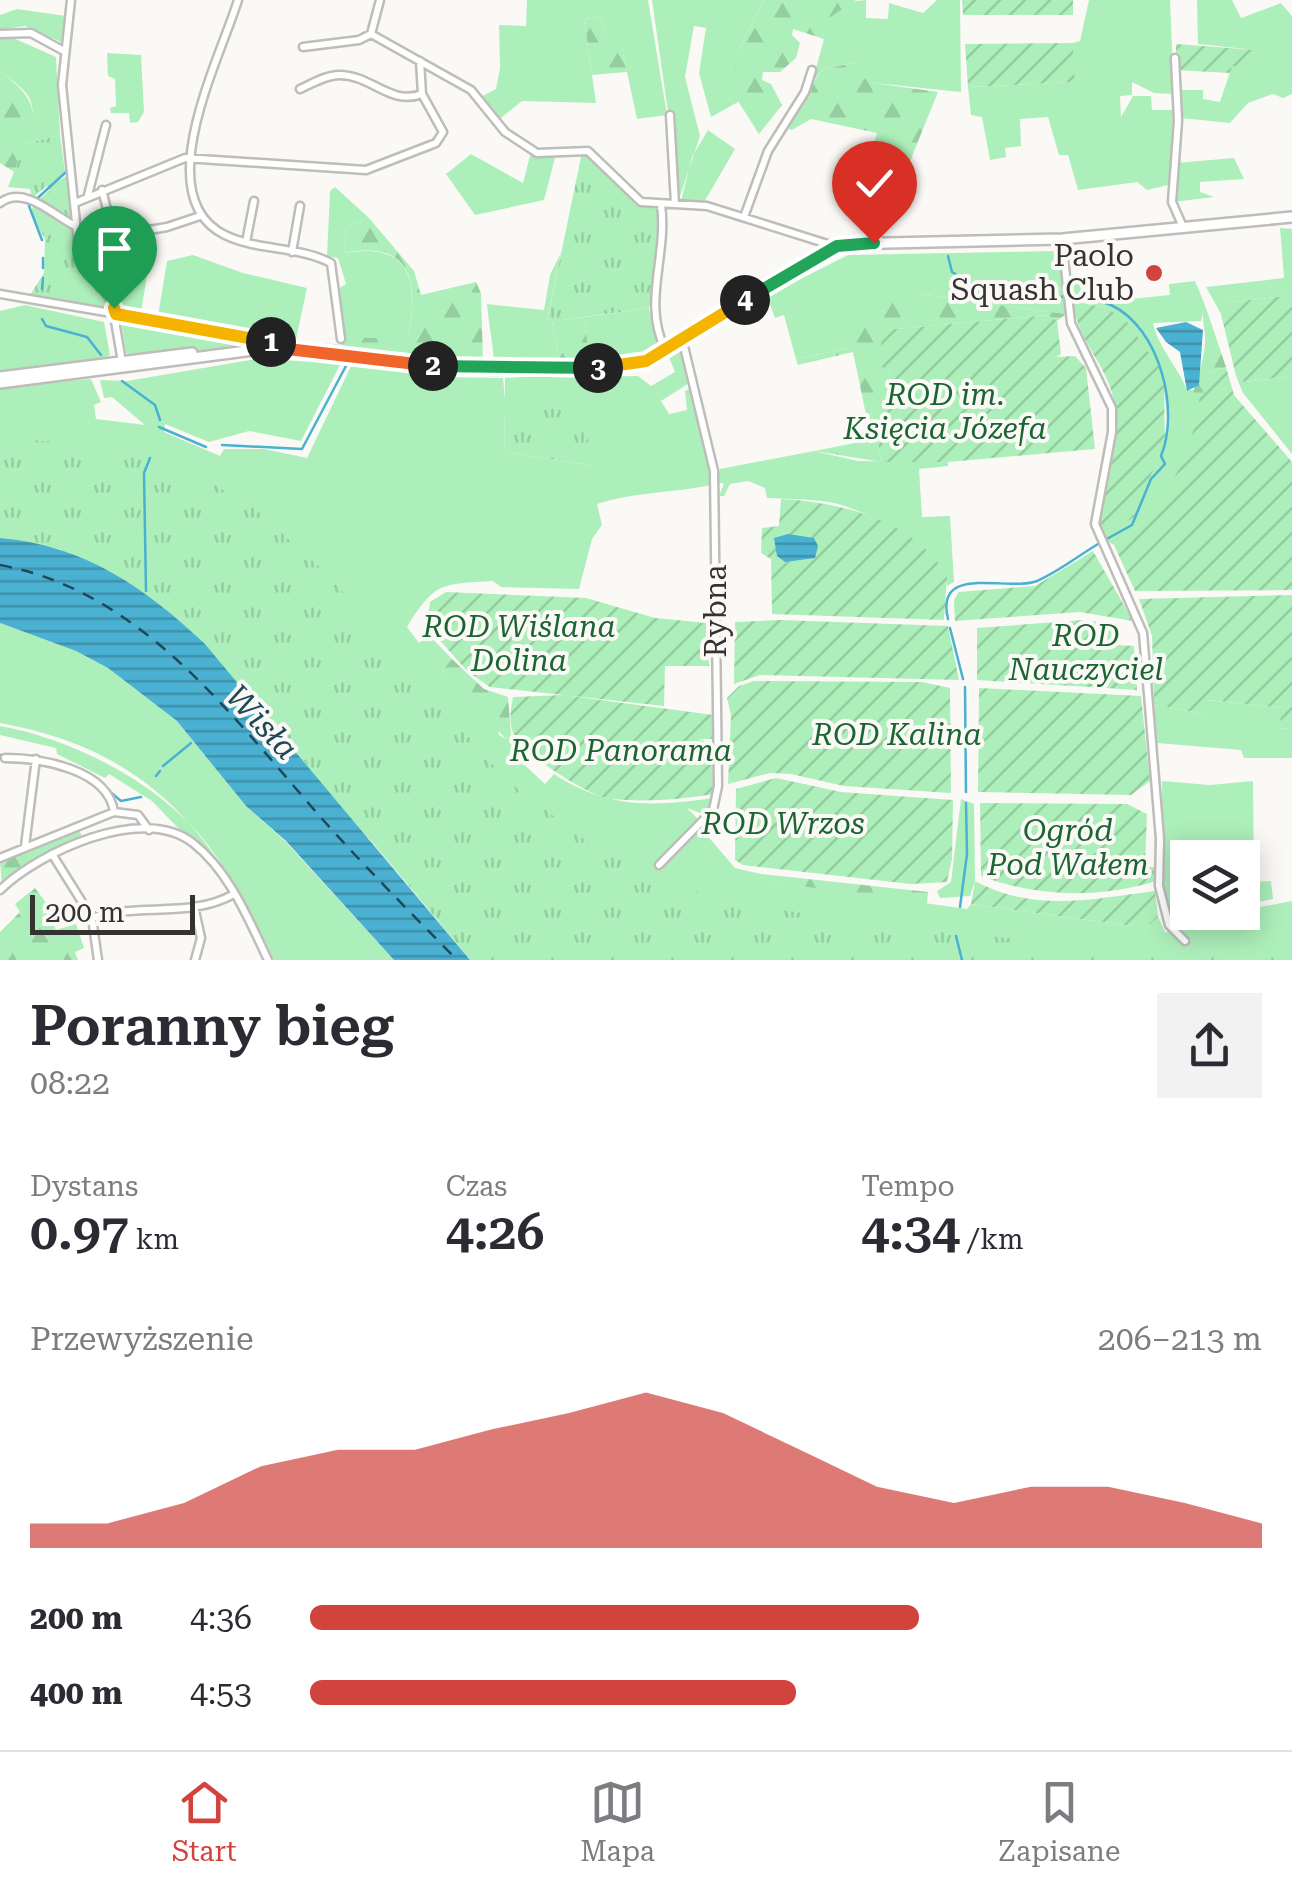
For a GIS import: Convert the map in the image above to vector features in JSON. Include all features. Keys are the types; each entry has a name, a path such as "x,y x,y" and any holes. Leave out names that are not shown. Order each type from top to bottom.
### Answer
{"main road":[{"path":"0,380 279,348 434,366 632,366 837,246 1062,238 1292,218"},
{"path":"0,380 108,372 122,366"}],"street":[{"path":"71,0 62,85 77,227 82,256 116,314 122,366"},
{"path":"238,0 222,53 198,100 192,157 200,216 221,233 330,263 341,339"},
{"path":"303,46 359,40 371,34 380,0"},
{"path":"0,34 32,34 64,52"},
{"path":"371,34 472,90 504,132 536,153 588,151 634,197 657,205 675,204 744,217 837,246"},
{"path":"1175,58 1178,121 1172,204 1183,227"},
{"path":"74,203 192,157 374,168 440,140 442,126 422,94 420,61"},
{"path":"744,217 772,142 805,92 812,70"},
{"path":"300,89 339,75 376,84 383,92 408,99 422,94"},
{"path":"670,115 675,204"},
{"path":"87,197 106,125"},
{"path":"102,190 114,236 167,227 200,216"},
{"path":"0,203 17,195 77,227"},
{"path":"246,242 254,200"},
{"path":"657,205 663,252 653,307 665,349"},
{"path":"292,252 300,206"},
{"path":"1062,238 1071,323 1112,408 1112,432 1095,524 1143,633 1160,839 1159,886 1168,925 1185,942"},
{"path":"0,294 258,338 279,348"},
{"name":"Rybna","path":"659,865 713,810 718,786 714,471 682,338"},
{"path":"6,758 62,766 98,786 111,799 114,812"},
{"path":"26,846 36,760"},
{"path":"0,858 114,812 138,815 149,830"},
{"path":"0,890 52,854 86,837 149,830 192,842 234,894 268,960"},
{"path":"52,854 92,918 98,960"},
{"path":"92,918 125,910 162,912 234,894"},
{"path":"194,906 201,938 195,960"}],"green space":[{"path":"527,0 648,0 667,115 637,119 621,44 607,44 602,17 584,19 596,103 522,101 497,121 481,97 496,89 500,68 499,25 526,26"},
{"path":"652,0 764,0 737,53 738,102 711,117 699,73 706,28 694,26 685,77 700,136 680,196"},
{"path":"764,0 856,0 823,22 824,39 793,29 792,35 800,43 796,58 780,72 763,72 762,80 771,84 782,105 759,134 736,98 734,76 737,53"},
{"path":"866,0 866,18 888,19 889,3 923,13 937,0 960,0 961,92 874,83 855,74 855,62 822,70 811,86 824,39 822,22 847,2"},
{"path":"962,0 1073,0 1073,15 963,15"},
{"path":"1089,0 1170,0 1174,94 1154,93 1132,82 1132,95 1120,96 1121,117 1133,96 1151,96 1152,110 1173,110 1172,184 1147,190 1137,182 1078,190 1068,155 1059,155 1048,117 1020,119 1021,146 1005,148 1006,157 990,160 982,117 971,115 968,87 1074,82 1073,43 1080,41"},
{"path":"1197,0 1232,0 1241,18 1281,3 1292,16 1292,94 1283,98 1273,94 1248,103 1230,123 1181,118 1180,90 1203,90 1203,99 1220,102 1232,66 1254,69 1256,50 1198,44"},
{"path":"17,9 66,16 61,42 25,26 0,30 0,15"},
{"path":"602,17 607,43 621,43 627,72 592,75 584,19"},
{"path":"11,37 56,57 60,135 25,144 32,119 31,101 21,87 0,71 0,39"},
{"path":"1073,43 1075,82 968,87 965,44"},
{"path":"1176,44 1257,50 1254,70 1232,66 1230,73 1176,70"},
{"path":"107,53 141,55 144,112 138,122 130,123 129,113 111,113 110,108 116,106 115,79 108,76"},
{"path":"856,62 856,74 874,83 938,92 906,171 895,171 888,186 863,181 877,133 811,119 792,130 785,127 822,70"},
{"path":"0,71 25,95 33,116 14,172 0,163"},
{"path":"708,130 735,149 703,204 681,201 692,157"},
{"path":"60,135 65,171 50,186 68,175 72,223 63,218 65,213 55,208 52,212 36,202 50,190 47,186 32,198 30,189 8,187 25,144"},
{"path":"531,152 540,157 556,154 544,200 475,215 446,174 471,154 523,183"},
{"path":"582,152 643,206 657,208 660,250 649,308 547,322"},
{"path":"1234,158 1244,179 1200,182 1200,192 1214,197 1173,202 1176,163"},
{"path":"335,187 369,218 347,227 344,253 385,254 398,260 406,271 412,301 408,340 341,338 338,289 346,284 338,258 327,256 330,191"},
{"path":"34,205 73,230 83,264 109,302 106,307 30,295 44,273 45,239 30,213"},
{"path":"369,218 414,271 421,295 476,282 481,293 483,361 424,360 342,345 341,337 408,339 412,300 406,270 385,253 344,253 347,227"},
{"path":"1280,228 1292,229 1292,295 1226,303 1221,314 1206,287 1284,278"},
{"path":"1058,251 1066,314 918,294 849,348 796,359 784,315 775,318 767,296 848,255"},
{"path":"561,253 547,321 552,321 560,364 494,363 487,304 544,310 550,275"},
{"path":"193,255 243,273 307,288 295,344 158,316 167,261"},
{"path":"149,264 141,312 120,309 92,265"},
{"path":"1071,281 1130,299 1170,295 1169,284 1195,281 1205,305 1201,321 1153,323 1187,390 1194,390 1195,429 1183,463 1165,494 1142,523 1114,545 1101,537 1168,428 1161,369 1107,308 1073,300"},
{"path":"918,294 1066,314 1057,321 1047,315 886,330 883,367 889,367 892,400 871,411 882,462 814,451 860,442 869,429 853,352 798,365 796,359 849,348 864,309"},
{"path":"1292,295 1292,376 1244,382 1236,376 1221,314 1225,303"},
{"path":"1073,301 1107,308 1127,322 1161,370 1164,388 1165,440 1134,517 1101,537 1100,505 1113,440 1115,407 1107,380 1080,329"},
{"path":"25,305 104,322 110,355 102,360 0,373 0,311"},
{"path":"1205,305 1226,367 1208,373 1208,391 1196,425 1192,397 1204,350"},
{"path":"649,308 658,346 639,359 612,363 615,348 588,353 585,317"},
{"name":"ROD im. Księcia Józefa","path":"1048,315 1057,321 1061,354 1056,357 1075,356 1086,368 1095,449 948,462 882,462 871,411 892,400 889,368 882,367 881,343 886,330"},
{"path":"585,317 588,352 615,346 612,363 560,364 552,321"},
{"path":"121,320 266,345 133,356 126,353"},
{"path":"683,349 691,382 661,401 669,414 687,410 685,391 693,387 712,485 597,504 602,525 592,539 579,589 501,587 493,581 450,585 433,593 407,627 419,643 428,634 452,659 442,671 498,727 499,735 506,739 511,735 521,748 514,755 545,784 554,774 574,786 614,800 673,803 714,798 705,815 687,808 700,821 655,862 654,867 662,870 665,860 699,826 735,868 761,874 760,880 967,909 971,904 1132,926 1158,917 1165,932 1182,933 1180,930 1260,930 1260,907 1292,901 1292,956 1263,960 470,960 378,847 60,549 0,538 0,387 91,379 101,402 94,405 96,419 145,425 112,397 104,398 100,380 127,381 256,359 341,363 301,441 249,431 209,442 165,424 164,432 220,456 224,449 264,449 307,458 352,364 434,377 503,378 505,399 505,378 638,376 651,386 675,372 669,357","holes":["504,410 528,411 589,465 505,452"]},
{"path":"1226,367 1234,395 1292,462 1292,590 1135,591 1114,545 1148,516 1174,479 1191,439 1200,395 1208,390 1208,373"},
{"path":"1236,376 1244,382 1292,376 1292,454 1243,393"},
{"path":"504,409 587,409 589,465 505,452"},
{"path":"0,440 124,448 199,476 254,508 326,573 505,779 598,850 684,889 764,908 1142,955 1238,954 1292,943 1292,960 471,960 257,705 100,566 61,549 0,538"},
{"path":"814,451 858,461 948,462 948,466 919,469 922,517 950,516 954,582 947,586 944,572 921,546 887,524 852,509 821,501 767,498 765,488 748,481 730,484 724,496 719,496 724,484 718,482 720,469"},
{"path":"781,499 851,510 896,528 916,541 947,576 944,620 772,614 771,559 761,553 762,528 779,526"},
{"path":"1093,551 1133,621 1080,612 955,621 954,600 959,592 1035,586"},
{"name":"ROD Wiślana Dolina","path":"446,592 586,598 655,618 708,623 709,666 665,666 664,706 490,687 468,672 427,626 430,602"},
{"path":"1292,595 1292,729 1280,728 1281,708 1208,700 1203,714 1154,704 1152,636 1139,599"},
{"name":"ROD Nauczyciel","path":"1083,620 1115,624 1118,645 1134,646 1137,690 977,680 977,628"},
{"path":"735,622 948,626 959,680 760,675 734,684"},
{"path":"0,623 76,651 108,668 177,721 246,806 286,842 394,960 274,960 226,872 170,803 136,776 97,753 0,723"},
{"path":"452,659 484,689 508,697 511,735 506,739 442,671"},
{"name":"ROD Kalina","path":"754,681 922,682 950,688 951,793 844,786 770,773 728,784 731,715 727,698 739,686"},
{"path":"979,688 1141,696 1150,781 1131,795 978,792"},
{"name":"ROD Panorama","path":"563,695 713,715 712,739 699,739 712,744 713,794 662,800 611,799 558,773 520,743 512,730 511,716 513,697"},
{"path":"1207,700 1282,708 1280,728 1292,729 1292,758 1244,758 1241,750 1157,743 1154,704 1203,714"},
{"path":"0,726 67,745 133,779 191,826 214,853 231,883 152,801 109,774 105,778 57,754 56,748 0,735"},
{"name":"ROD Wrzos","path":"776,778 841,792 953,800 952,859 947,882 911,884 743,865 735,860 736,789"},
{"path":"1162,781 1210,785 1253,781 1254,840 1170,840 1170,916 1162,888"},
{"path":"961,799 974,804 975,881 970,896 940,898 937,891 951,882"},
{"name":"Ogród Pod Wałem","path":"980,803 1127,804 1147,814 1145,867 1155,867 1156,881 1112,891 1068,893 1024,888 981,876"},
{"path":"91,822 79,830 82,836 15,873 2,886 0,861"},
{"path":"761,874 928,892 927,904 759,880"},
{"path":"975,881 997,891 1042,900 1086,900 1155,891 1158,917 1150,924 1132,926 971,904"},
{"path":"1271,881 1273,899 1260,902 1260,882"},
{"path":"35,888 56,916 52,921 56,930 76,924 84,948 75,952 78,960 0,960 0,932 20,912 15,904"}],"water":[{"path":"1186,322 1203,330 1199,385 1187,391 1180,352 1156,328"},
{"path":"788,534 814,538 818,546 815,558 785,562 777,556 774,538"},
{"name":"Wisła","path":"0,538 59,549 111,572 159,604 204,643 470,960 394,960 286,841 246,806 177,721 108,668 76,651 0,623"}],"waterway":[{"path":"42,240 29,206 66,172"},
{"path":"948,256 952,272 972,284 1063,297"},
{"path":"43,258 43,268"},
{"path":"42,289 43,278"},
{"path":"1072,299 1107,303 1128,316 1153,351 1166,394 1168,416 1161,456 1165,464 1151,479 1132,525 1105,540"},
{"path":"42,319 46,326 87,337 101,355"},
{"path":"348,358 413,369 553,377 632,370 656,362"},
{"path":"222,445 302,449 347,364"},
{"path":"122,381 155,405 160,420"},
{"path":"159,427 206,447"},
{"path":"146,591 144,473 150,458"},
{"path":"948,619 947,602 952,591 963,585 1037,581 1098,544"},
{"path":"950,628 963,679"},
{"path":"965,687 966,792"},
{"path":"163,766 191,743"},
{"path":"0,755 37,756 76,768"},
{"path":"156,776 160,771"},
{"path":"96,780 121,801 141,797"},
{"path":"960,907 967,854 966,803"},
{"path":"956,936 962,960"}],"ferry route":[{"path":"0,565 51,579 98,602 182,664 457,960"}],"place":[{"name":"Paolo Squash Club","path":"1154,273"}],"route":[{"path":"114,308 116,314 268,340 279,348 334,351 434,366 614,368 646,361 837,246 874,243"}]}
